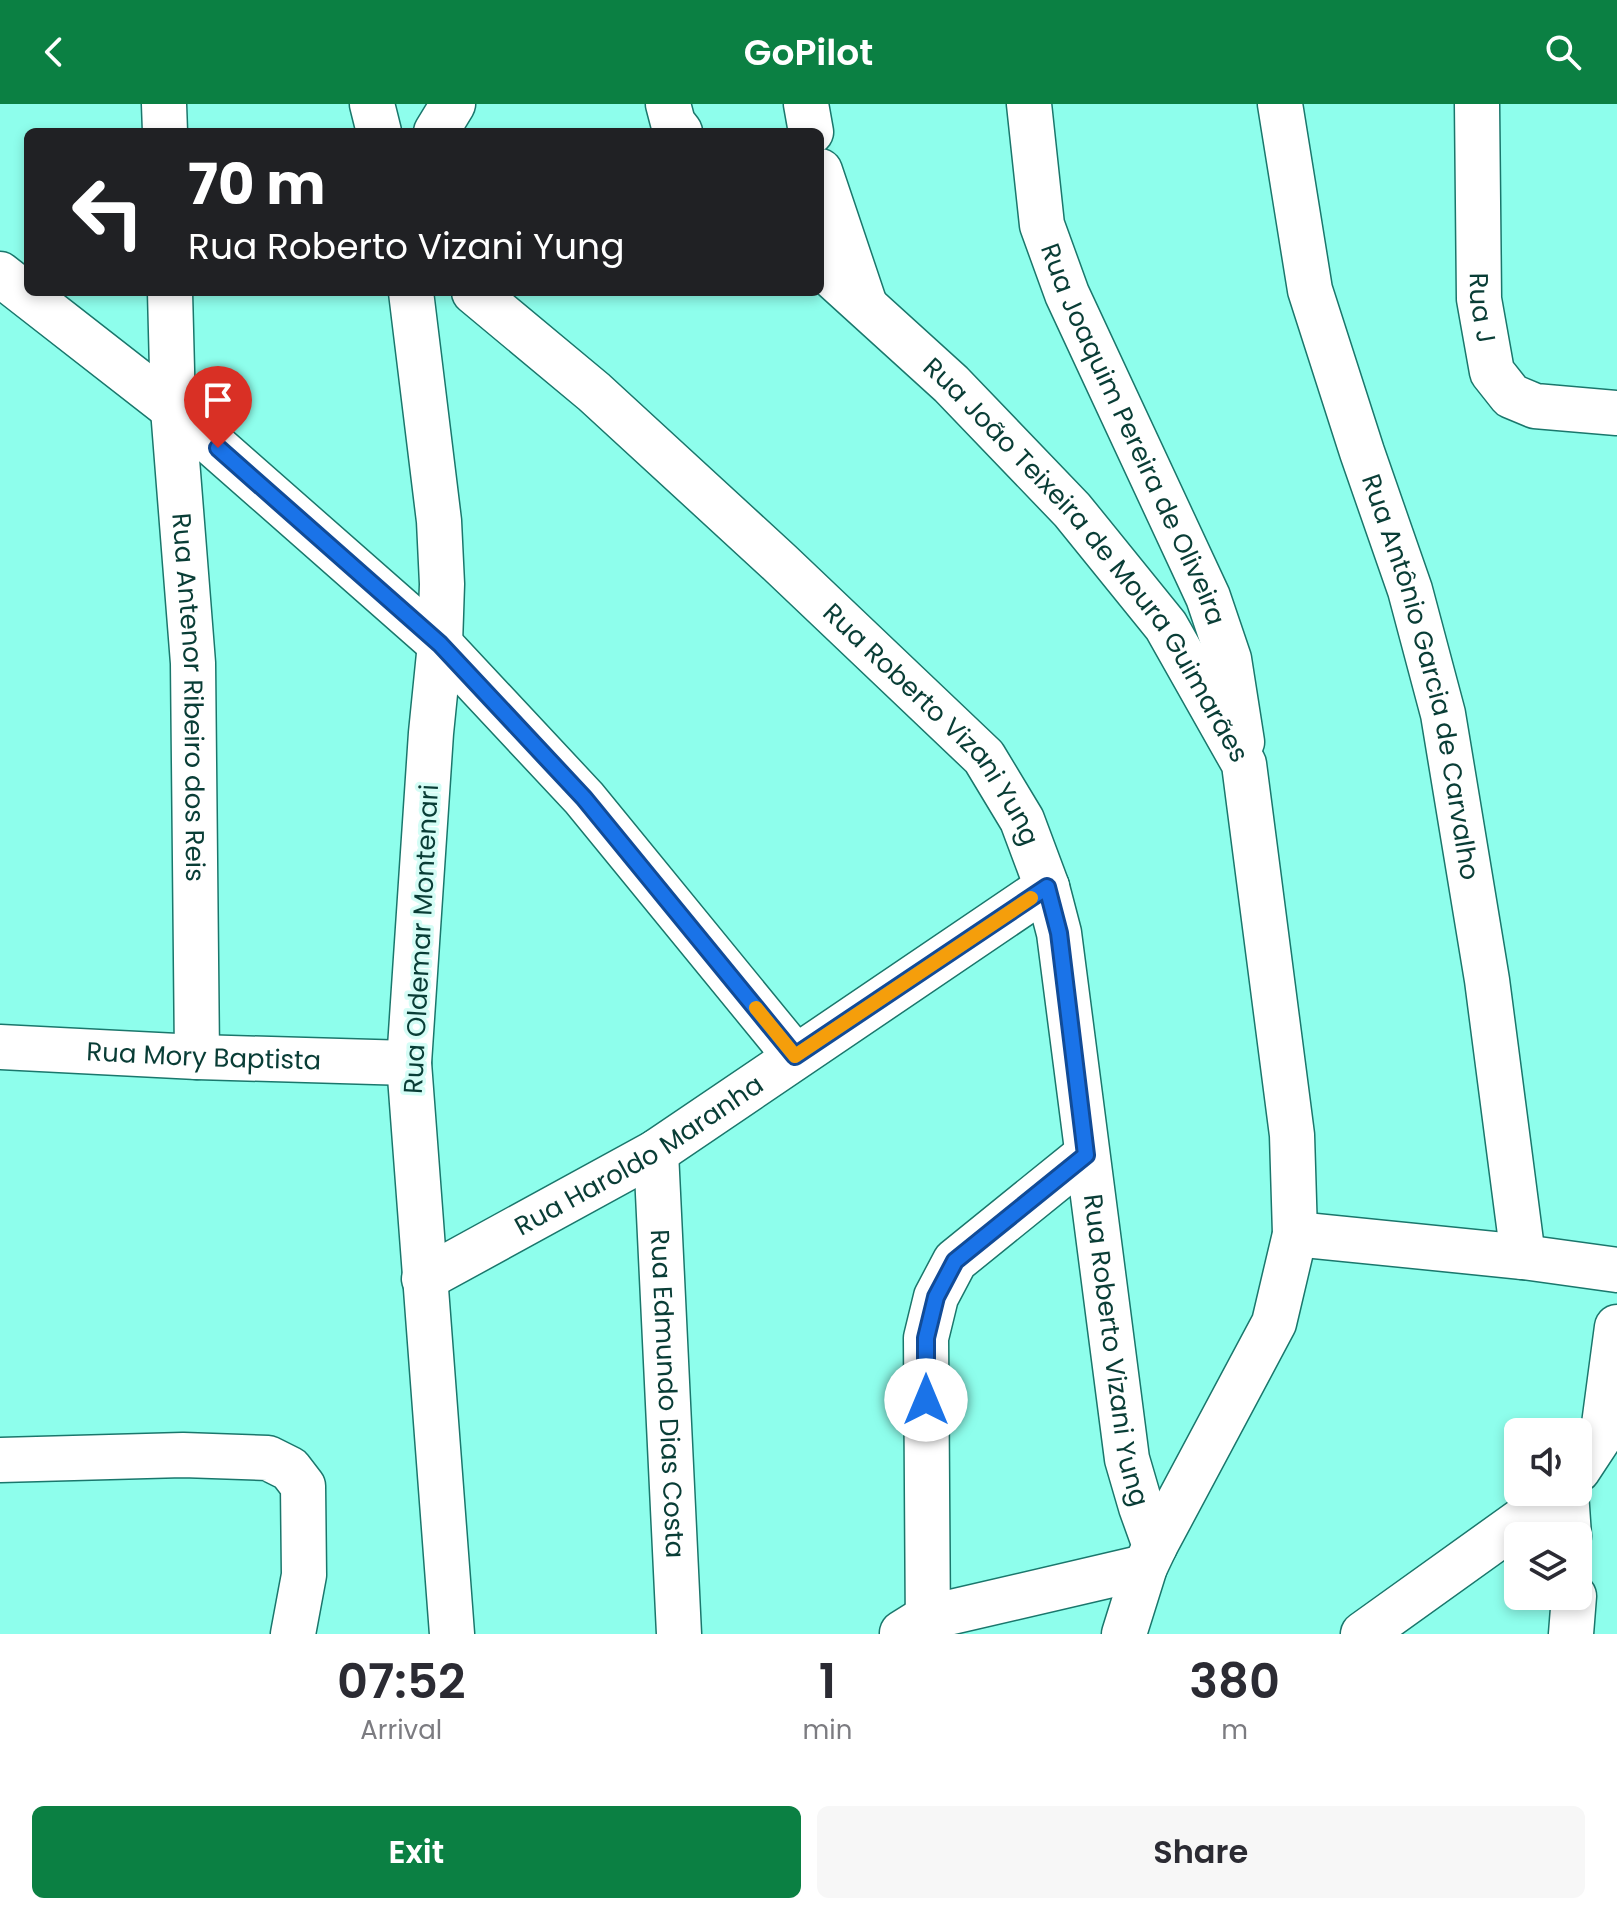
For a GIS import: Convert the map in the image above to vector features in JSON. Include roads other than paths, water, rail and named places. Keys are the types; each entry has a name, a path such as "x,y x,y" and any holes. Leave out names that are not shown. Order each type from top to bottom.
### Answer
{"street":[{"path":"164,104 165,128"},
{"path":"372,104 378,128"},
{"path":"438,128 453,104"},
{"path":"668,104 677,128"},
{"path":"806,104 810,128"},
{"name":"Rua Joaquim Pereira de Oliveira","path":"1029,104 1042,225 1067,294 1208,597 1229,659 1240,717 1244,764"},
{"name":"Rua Antônio Garcia de Carvalho","path":"1280,104 1310,290 1410,590 1443,714 1487,980 1523,1257"},
{"name":"Rua J","path":"1477,104 1479,299 1492,372 1511,396 1535,406 1617,413"},
{"path":"824,183 864,303"},
{"name":"Rua João Teixeira de Moura Guimarães","path":"824,268 951,384 1081,522 1166,626 1244,764 1292,1135 1295,1234 1274,1323 1150,1557 1124,1634"},
{"path":"0,274 24,293"},
{"path":"28,296 173,409 440,644 584,798 795,1056"},
{"name":"Rua Antenor Ribeiro dos Reis","path":"170,296 173,409 193,663 197,1057"},
{"name":"Rua Oldemar Montenari","path":"411,296 439,521 442,584 409,1063 452,1634"},
{"name":"Rua Roberto Vizani Yung","path":"479,296 594,392 984,757 1022,820 1047,887 1059,933 1127,1459 1141,1507 1150,1557"},
{"name":"Rua Haroldo Maranha","path":"424,1279 656,1152 1047,887"},
{"name":"Rua Mory Baptista","path":"0,1047 409,1063"},
{"name":"Rua Edmundo Dias Costa","path":"656,1152 679,1634"},
{"path":"1086,1155 955,1261 936,1297 926,1338 918,1629 1150,1557"},
{"path":"1295,1234 1523,1257 1617,1270"},
{"path":"1592,1454 1610,1434 1617,1327"},
{"path":"0,1460 197,1456 268,1458 290,1469 303,1486 304,1531 304,1575 293,1634"},
{"path":"1363,1634 1544,1506"},
{"path":"1571,1634 1573,1610"}]}
